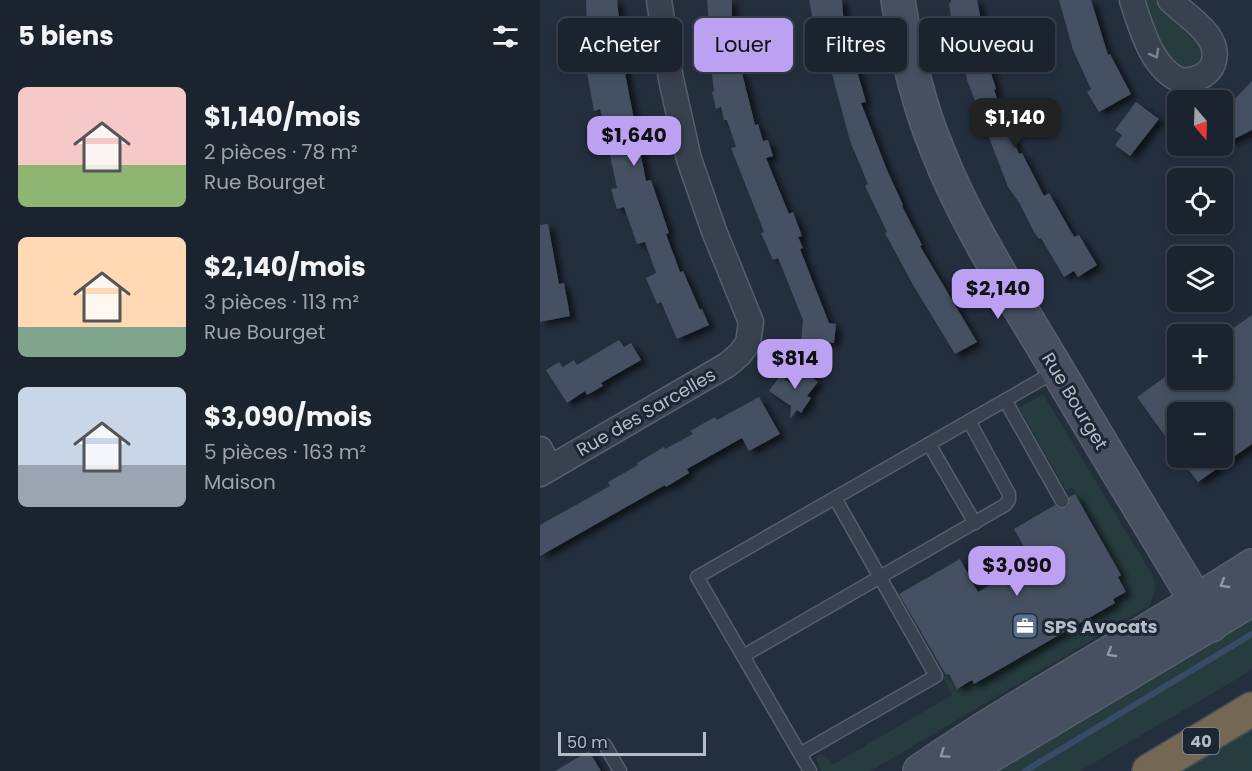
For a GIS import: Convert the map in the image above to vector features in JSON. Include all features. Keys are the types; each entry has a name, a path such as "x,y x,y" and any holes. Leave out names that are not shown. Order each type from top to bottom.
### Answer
{"highway":[{"name":"40","path":"1149,771 1252,709"}],"street":[{"name":"Rue des Sarcelles","path":"543,464 727,365 745,349 750,336 749,314 714,231 689,159 670,79 659,0"},
{"name":"Rue Bourget","path":"898,0 913,76 937,151 981,240 1204,613"},
{"path":"1132,0 1151,48 1167,73 1182,81 1197,79 1210,69 1215,54 1214,46 1205,32 1170,0"},
{"path":"964,771 1204,613 1252,566"},
{"path":"920,771 989,724 1204,613 1252,599"}],"lane":[{"path":"810,771 697,577 1057,370"},
{"path":"1005,400 1062,501"},
{"path":"743,656 1005,505 1009,500 1009,494 969,421"},
{"path":"928,444 975,523"},
{"path":"800,754 936,676 835,498"},
{"path":"605,745 620,771"}],"green space":[{"path":"1145,0 1155,0 1174,21 1198,41 1203,56 1196,66 1184,69 1170,56 1153,29"},
{"path":"1041,395 1044,396 1153,576 1155,584 1149,606 871,771 821,771 816,758 820,754 826,757 832,765 952,695 943,677 949,674 957,688 972,680 974,684 1115,603 1113,599 1126,592 1118,577 1121,575 1072,487 1066,490 1019,408"},
{"path":"1252,608 1252,669 1235,680 1080,771 978,771"},
{"path":"1252,723 1252,771 1171,771"}],"building":[{"path":"586,0 617,0 619,18 587,18"},
{"path":"707,0 732,0 732,18 709,18"},
{"path":"809,0 842,0 843,18 813,18"},
{"path":"951,0 977,0 981,18 951,17 949,3"},
{"path":"1059,0 1091,0 1108,55 1110,54 1131,94 1099,112 1087,92 1091,89 1073,50"},
{"path":"587,72 625,72 646,181 651,180 669,233 666,234 680,272 683,271 709,325 677,339 661,302 657,304 646,278 656,273 645,242 637,244 624,207 617,209 611,189 617,188 600,109 594,111"},
{"path":"712,72 742,73 755,125 758,124 763,141 768,140 773,156 766,158 789,214 793,212 802,236 798,237 803,248 800,249 829,323 836,324 834,343 822,342 820,353 800,352 803,320 778,258 773,260 761,233 764,232 731,148 736,147 727,120 724,120 721,107 716,109 712,92 714,91"},
{"path":"831,72 857,72 866,102 861,103 902,206 922,245 920,246 977,342 955,354 913,285 885,233 887,232 865,186 868,184 850,141"},
{"path":"966,72 991,72 996,89 994,90 1019,154 1022,153 1044,196 1049,193 1074,237 1079,235 1097,265 1078,277 1074,271 1064,277 1008,187"},
{"path":"1252,81 1252,130 1233,140 1233,101"},
{"path":"1136,102 1159,119 1130,156 1115,145 1122,135 1115,130"},
{"path":"548,224 559,284 564,283 570,316 540,322 540,225"},
{"path":"1252,315 1252,444 1233,457 1233,402 1167,402 1167,439 1137,397 1167,376 1167,390 1233,390 1233,328"},
{"path":"619,340 624,347 631,343 641,360 601,383 603,386 587,395 585,391 567,403 546,370 559,362 563,367 574,360 577,365"},
{"path":"795,365 818,382 807,396 811,398 801,413 797,410 790,419 791,406 769,391 780,376 793,385"},
{"path":"759,397 780,434 749,451 742,438 687,469 689,473 666,487 665,485 540,556 540,525 610,486 608,482 638,465 637,463 693,434 690,431 715,417 717,420"},
{"path":"1188,468 1218,468 1198,482"},
{"path":"1075,494 1121,575 1118,577 1126,592 1113,599 1115,603 974,684 972,680 957,689 949,674 946,675 899,594 960,559 978,592 1032,561 1014,529 1055,505 1058,508 1066,508 1069,505 1069,497"},
{"path":"589,751 601,771 555,771"}],"waterway":[{"path":"1025,771 1252,634"}],"place":[{"name":"SPS Avocats","path":"1025,626"}]}
